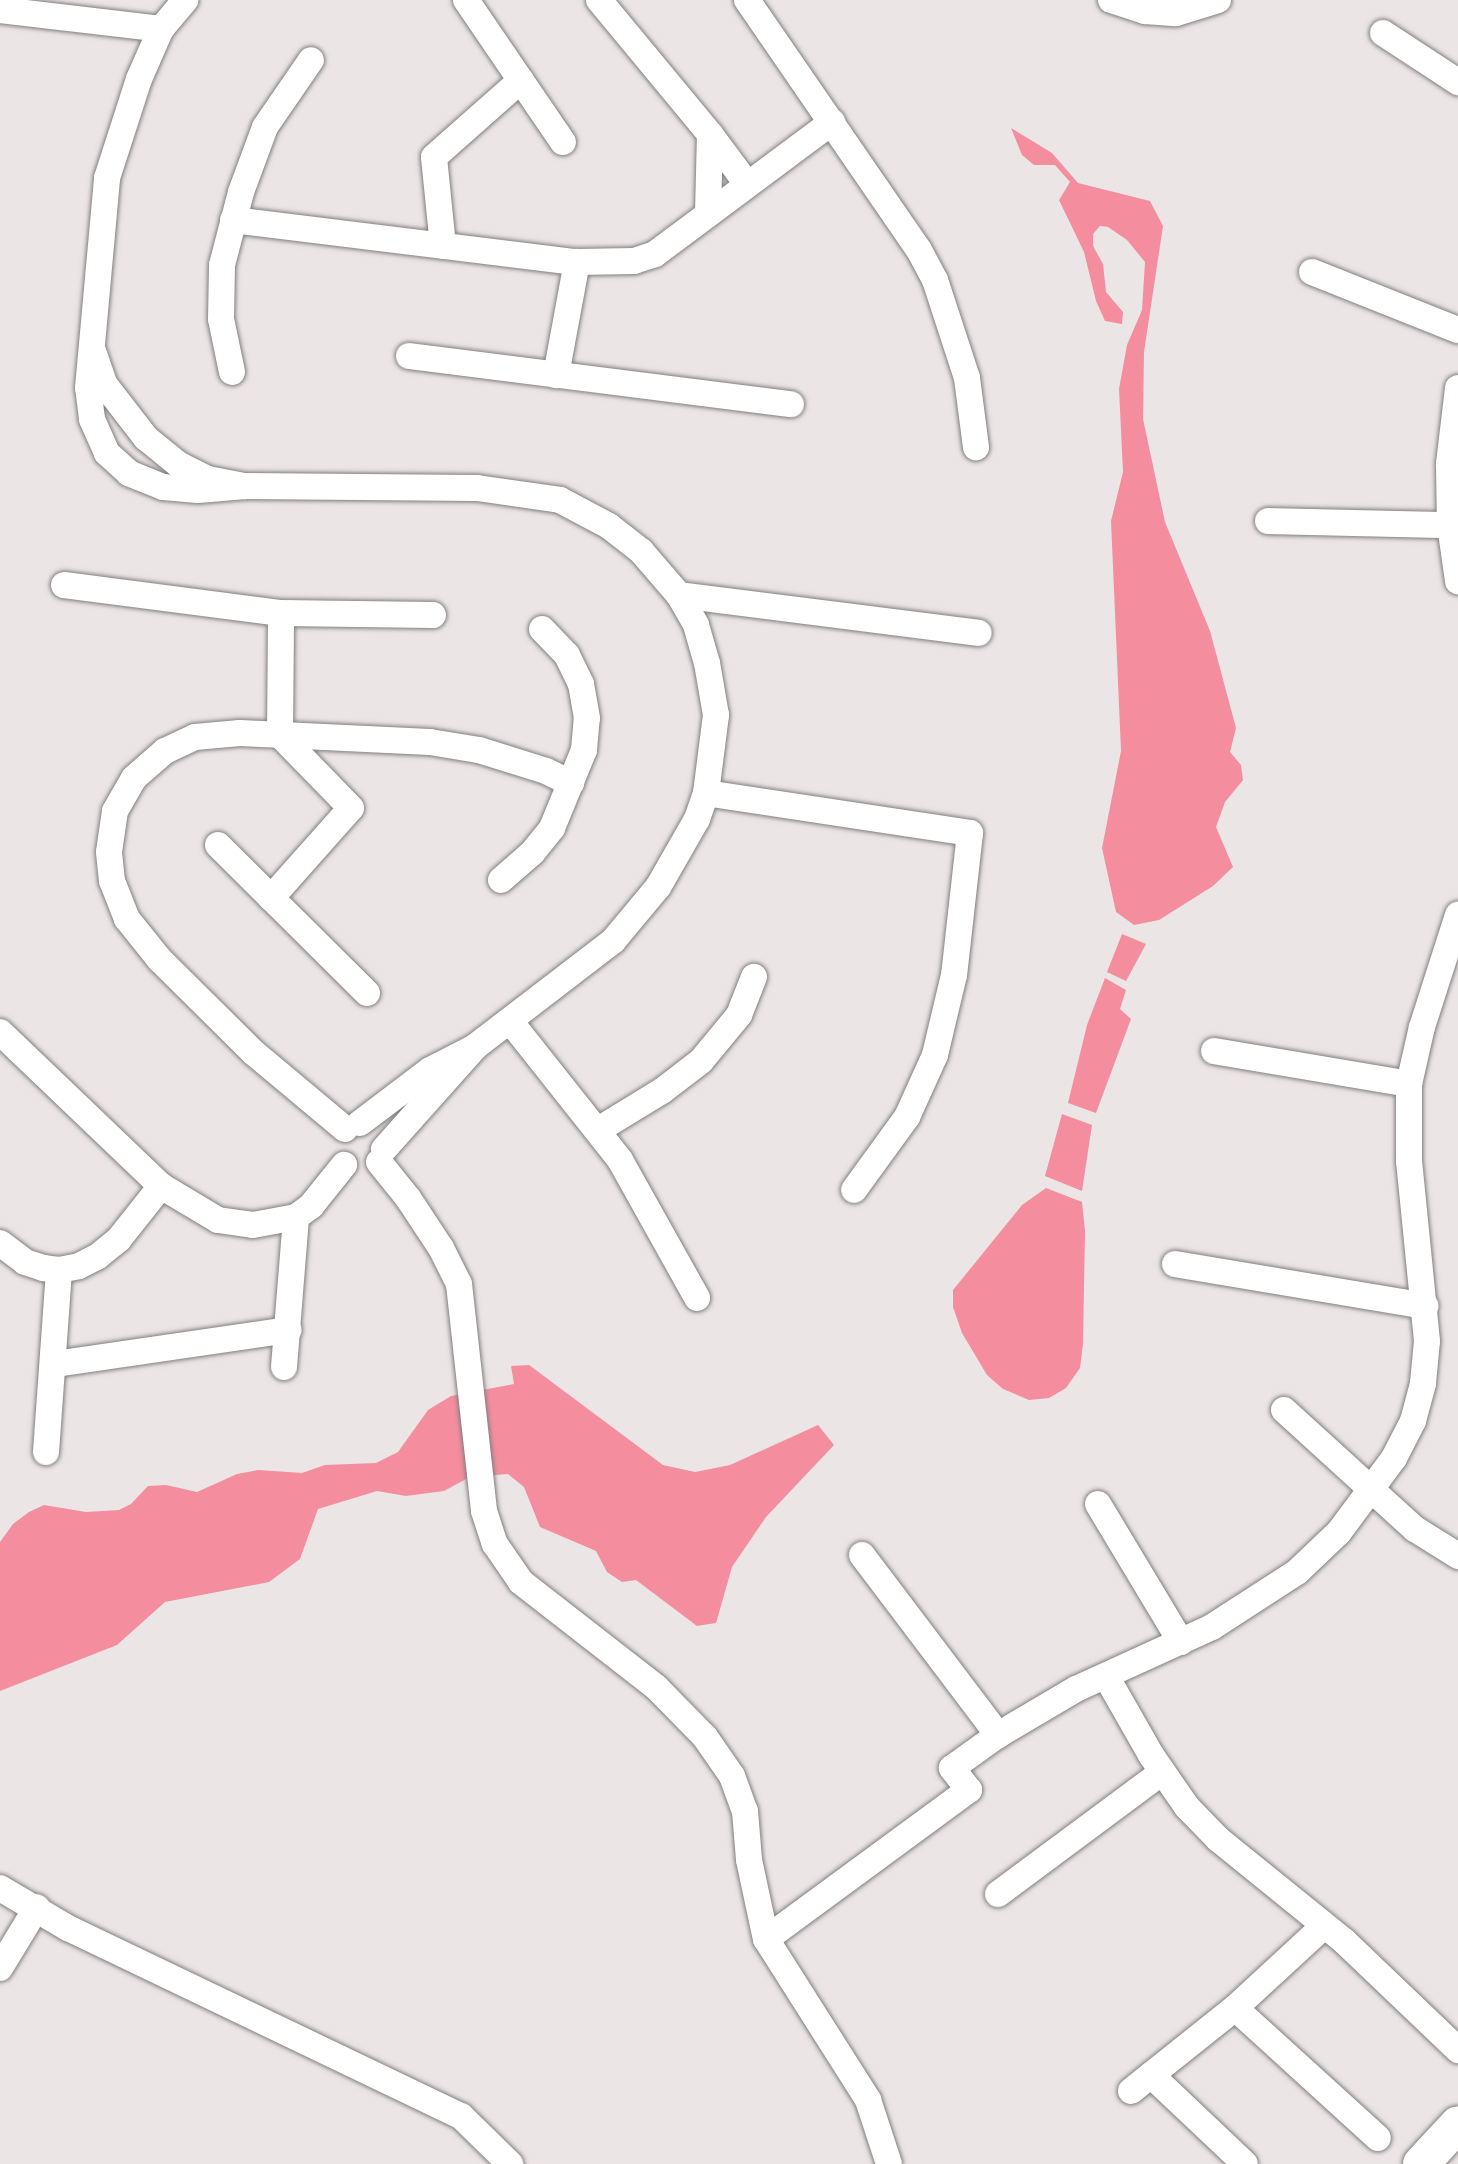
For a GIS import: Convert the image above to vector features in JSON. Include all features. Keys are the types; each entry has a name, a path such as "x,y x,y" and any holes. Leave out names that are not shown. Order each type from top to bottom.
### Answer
{"main road":[{"path":"1421,2164 1458,2124"}],"street":[{"path":"185,0 161,29 120,130 107,178 88,388 92,419 107,453 129,473 163,487 198,490 245,486 477,488 560,500 609,526 631,542 679,595 696,625 707,663 716,715 706,793 697,819 658,887 613,941 475,1047 430,1070 352,1126 336,1143 344,1165 358,1171 382,1156 475,1047"},
{"path":"466,0 563,142"},
{"path":"599,0 710,134 747,184"},
{"path":"747,0 919,250 935,280 967,378 976,447"},
{"path":"1111,0 1145,11 1176,13 1218,0"},
{"path":"0,10 161,29"},
{"path":"1383,33 1458,82"},
{"path":"232,372 221,319 222,265 233,220 265,127 311,60"},
{"path":"443,246 434,157 521,80"},
{"path":"233,220 610,264 655,254 832,122"},
{"path":"708,214 710,134"},
{"path":"556,375 577,262"},
{"path":"1312,272 1458,330"},
{"path":"93,351 105,385 146,438 178,464 208,479 245,486"},
{"path":"409,356 791,404"},
{"path":"1458,388 1449,464 1450,525 1458,581"},
{"path":"1268,521 1450,525"},
{"path":"64,585 281,613 433,615"},
{"path":"679,595 979,633"},
{"path":"271,898 351,808 280,735 281,613"},
{"path":"501,880 532,853 552,828 584,750 587,718 581,684 567,655 542,629"},
{"path":"571,783 546,771 479,750 430,742 240,733 195,737 165,751 134,778 115,811 109,852 112,881 127,919 160,960 253,1052 352,1126 381,1134 382,1156 459,1284 484,1511 495,1544 521,1582 656,1687 705,1737 732,1776 745,1811 749,1860 766,1939 868,2100 889,2164"},
{"path":"706,793 970,833 954,975 935,1055 907,1117 854,1190"},
{"path":"218,845 367,993"},
{"path":"766,1939 969,1790 952,1768 1043,1707 1181,1642 1251,1605 1297,1572 1339,1532 1372,1490 1413,1421 1423,1383 1427,1341 1409,1161 1409,1084 1448,976 1458,915"},
{"path":"598,1130 662,1091 701,1061 739,1015 754,977"},
{"path":"510,1021 598,1130 664,1234 697,1298"},
{"path":"0,1032 161,1186 218,1220 253,1225 296,1217 311,1206 344,1165"},
{"path":"1214,1051 1409,1084"},
{"path":"0,1243 25,1262 59,1270 97,1257 119,1239 161,1186"},
{"path":"284,1367 296,1217"},
{"path":"1175,1264 1425,1306"},
{"path":"46,1452 55,1364 59,1270"},
{"path":"55,1364 289,1330"},
{"path":"1284,1410 1415,1529 1458,1574"},
{"path":"1098,1504 1181,1642"},
{"path":"1415,1529 1458,1556"},
{"path":"862,1555 998,1735"},
{"path":"1106,1676 1162,1772 1187,1807 1218,1839 1324,1926 1458,2050"},
{"path":"998,1894 1162,1772"},
{"path":"0,1888 68,1928 461,2116 510,2164"},
{"path":"0,1968 37,1907"},
{"path":"1245,2164 1141,2083 1235,2008 1324,1926"},
{"path":"1235,2008 1378,2138"}],"shaded area":[{"path":"1011,128 1052,153 1078,183 1150,201 1163,226 1144,352 1143,419 1165,522 1210,631 1236,728 1230,752 1241,765 1243,780 1225,802 1216,827 1233,867 1213,886 1159,920 1134,925 1116,912 1102,848 1121,751 1111,521 1123,472 1119,389 1127,345 1142,310 1145,262 1127,240 1108,227 1100,226 1093,234 1093,246 1103,264 1106,292 1123,312 1122,324 1105,321 1096,301 1084,252 1059,200 1070,182 1055,165 1034,165 1022,155"},
{"path":"1122,934 1146,944 1126,981 1107,972"},
{"path":"1105,978 1126,990 1120,1009 1131,1019 1096,1113 1068,1103 1087,1025"},
{"path":"1062,1114 1092,1125 1082,1191 1045,1176"},
{"path":"1046,1188 1082,1202 1085,1231 1083,1344 1080,1368 1066,1388 1049,1398 1029,1400 1003,1389 987,1375 962,1333 953,1307 953,1290 1022,1205"},
{"path":"529,1365 663,1465 695,1472 730,1465 818,1425 834,1445 766,1517 732,1567 716,1623 697,1626 636,1580 622,1582 607,1572 596,1551 540,1527 524,1487 508,1474 470,1477 444,1491 406,1496 377,1491 318,1509 300,1559 269,1582 165,1602 117,1645 0,1691 0,1542 13,1524 29,1512 44,1505 86,1512 119,1510 131,1504 148,1486 166,1485 197,1492 237,1474 258,1470 302,1473 325,1465 376,1463 398,1452 428,1410 451,1396 514,1384 511,1366"}]}
